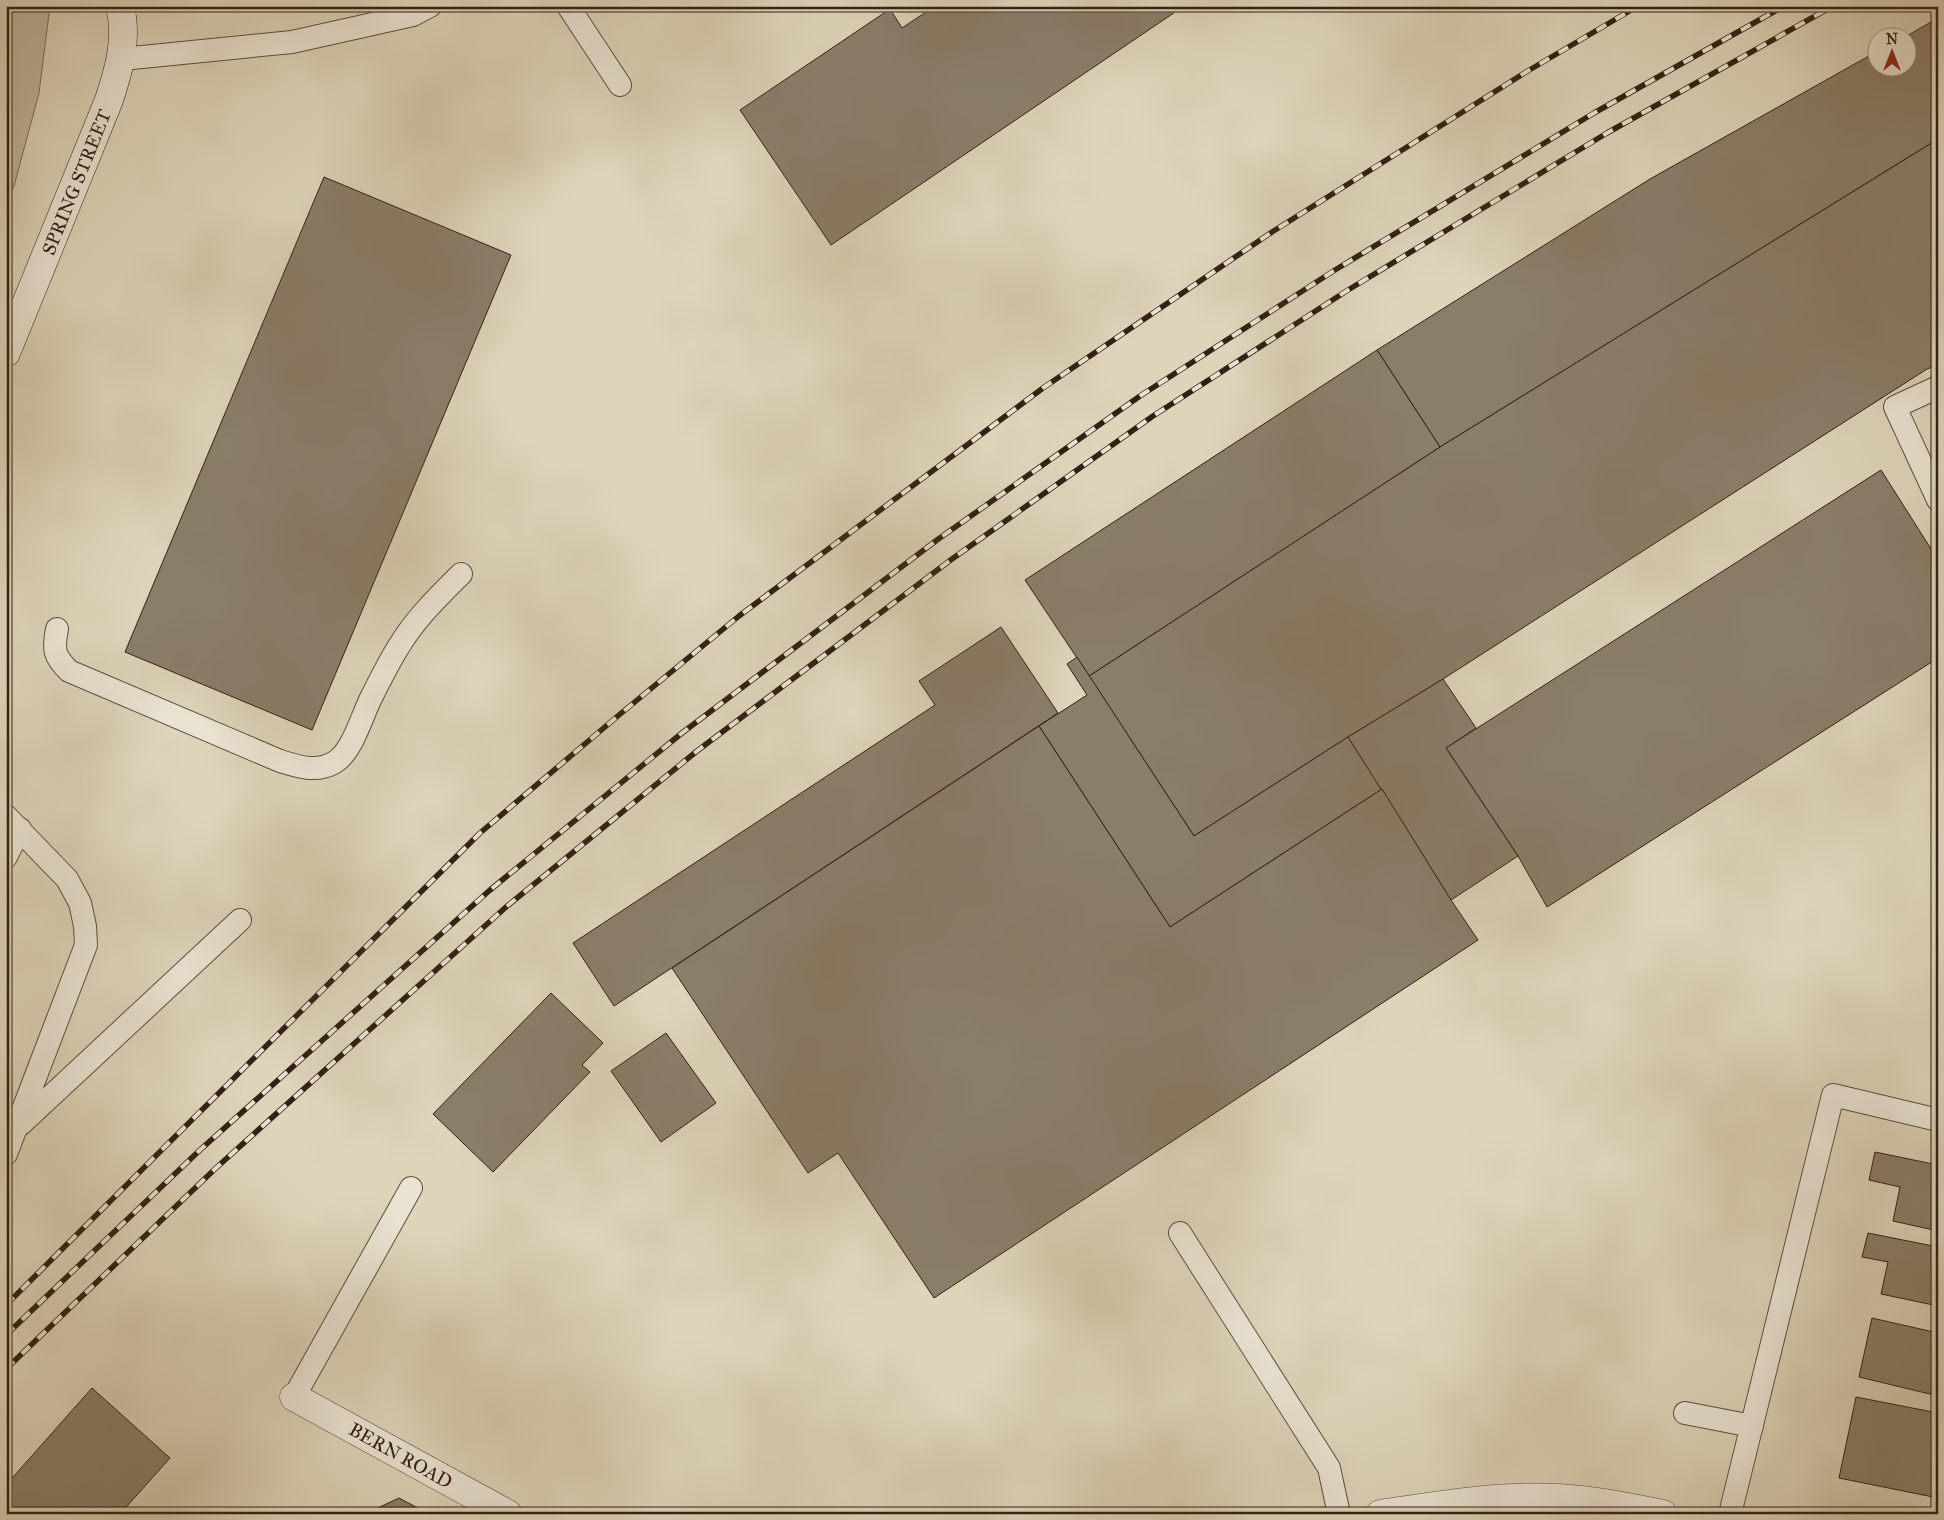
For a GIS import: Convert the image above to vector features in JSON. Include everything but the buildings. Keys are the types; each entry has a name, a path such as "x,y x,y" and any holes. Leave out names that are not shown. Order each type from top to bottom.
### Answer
{"street":[{"name":"SPRING STREET","path":"6,353 109,100 122,59 123,17 120,6"},
{"name":"BERN ROAD","path":"294,1397 508,1514"},
{"path":"1380,1514 1454,1502 1506,1498 1557,1498 1605,1502 1663,1514"}],"lane":[{"path":"122,59 292,42 413,15 430,6"},
{"path":"568,6 620,85"},
{"path":"1938,388 1895,407 1938,500"},
{"path":"57,629 54,646 57,659 69,671 280,762 303,768 322,768 337,761 350,744 399,646 424,609 461,574"},
{"path":"6,857 13,823"},
{"path":"6,1154 86,945 86,926 80,903 67,879 13,823"},
{"path":"17,1127 240,920"},
{"path":"1730,1514 1833,1095 1938,1120"},
{"path":"294,1397 411,1188"},
{"path":"1180,1233 1329,1468 1338,1514"},
{"path":"1685,1413 1752,1426"}],"shaded area":[{"path":"6,6 50,6 39,93 14,186 6,203"}],"railway":[{"path":"6,1305 480,833 739,616 1043,388 1272,232 1526,72 1638,6"},
{"path":"6,1335 200,1150 490,890 682,733 937,540 1140,396 1335,270 1594,113 1784,6"},
{"path":"6,1369 216,1168 506,907 697,751 952,559 1153,416 1348,290 1607,133 1833,6"}]}
